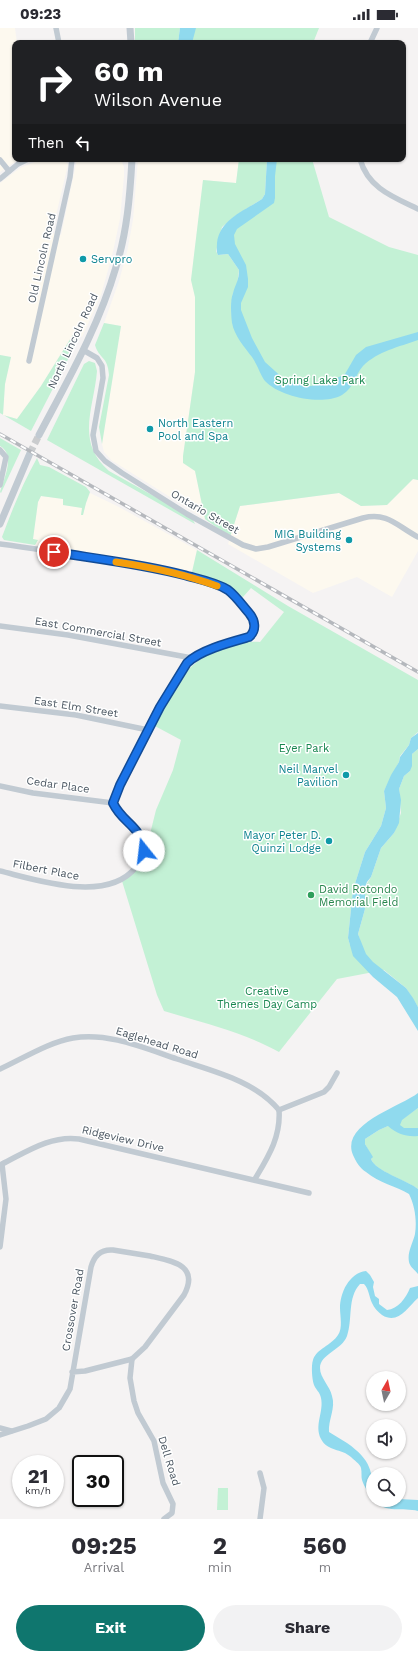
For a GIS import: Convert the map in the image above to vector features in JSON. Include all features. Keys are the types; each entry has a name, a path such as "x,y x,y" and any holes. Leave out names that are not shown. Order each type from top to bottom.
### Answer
{"street":[{"path":"56,28 58,40"},
{"path":"130,28 130,40"},
{"path":"371,40 377,28"},
{"path":"0,160 9,171"},
{"path":"0,179 23,162"},
{"name":"Old Lincoln Road","path":"29,361 72,162"},
{"name":"North Lincoln Road","path":"39,435 84,350 100,314 117,265 127,222 132,162"},
{"path":"361,162 368,178 379,189 418,209"},
{"name":"Ontario Street","path":"84,350 97,358 102,366 102,378 93,435 96,451 105,461 122,474 243,545 256,549 268,548 373,516 385,517 418,537"},
{"path":"0,450 6,457 0,485"},
{"path":"0,524 30,454"},
{"path":"0,544 154,568 198,578 226,589 235,596 253,618 253,633 249,637 192,658 174,683 148,730 120,785 113,803"},
{"name":"East Commercial Street","path":"0,626 68,635 192,658"},
{"name":"East Elm Street","path":"0,706 76,716 148,730"},
{"name":"Cedar Place","path":"0,786 33,793 113,803"},
{"name":"Filbert Place","path":"0,871 42,881 86,887 104,884 126,876 132,871 144,851 138,833 116,810 113,803"},
{"name":"Eaglehead Road","path":"0,1069 51,1045 72,1038 83,1037 117,1040 228,1076 260,1094 272,1102 279,1110"},
{"path":"255,1179 274,1146 279,1125 279,1110 324,1092 329,1087 337,1073"},
{"name":"Ridgeview Drive","path":"0,1247 6,1199 1,1165 47,1143 57,1140 73,1138 255,1179 309,1193"},
{"name":"Crossover Road","path":"0,1435 37,1423 53,1414 66,1396 70,1389 91,1267 97,1255 106,1250 114,1250 173,1261 184,1268 188,1274 188,1287 184,1295 145,1346 132,1359"},
{"path":"72,1372 85,1371 132,1359"},
{"name":"Dell Road","path":"132,1359 130,1378 134,1401 138,1412 154,1441 163,1483 173,1504 172,1513 164,1519"},
{"path":"0,1428 12,1431"},
{"path":"260,1473 264,1488 260,1519"}],"shaded area":[{"path":"0,28 15,28 17,40 12,40 12,162 15,162 0,172"},
{"path":"35,162 66,162 68,164 52,233 61,235 76,162 122,162 124,176 120,219 112,256 101,295 82,337 74,333 41,386 17,419 3,415 5,384 11,357 0,355 0,183 20,168"},
{"path":"138,162 239,162 236,183 203,180 191,280 195,297 195,372 183,456 195,470 205,519 111,460 104,452 102,444 121,326 104,323 119,281 127,252 133,220"},
{"path":"413,479 418,480 418,551 392,597 357,577 313,593 228,544 240,506 339,493 361,506 387,505"},
{"path":"90,493 119,507 197,550 192,572 154,563 35,545 37,543 33,539 38,502 41,496 63,499 63,505 83,508 81,515 83,515"}],"green space":[{"path":"135,28 180,28 178,40 135,40"},
{"path":"186,28 319,28 314,40 184,40"},
{"name":"Spring Lake Park","path":"239,162 267,162 265,194 262,199 235,216 222,227 216,251 218,255 228,254 239,270 237,286 233,293 231,308 233,326 245,282 224,236 260,208 272,185 273,162 313,162 329,217 389,247 418,255 418,480 413,479 387,505 361,506 339,493 240,506 230,537 205,519 195,471 183,463 195,372 195,297 191,280 203,180 236,183"},
{"path":"104,323 121,326 102,444 99,427 109,375 107,364 95,345"},
{"path":"74,333 80,336 31,431 4,415 17,419 41,386"},
{"path":"0,355 11,357 5,384 3,415 0,413"},
{"path":"89,361 95,363 97,371 89,424 89,436 92,448 99,460 109,471 186,514 192,518 195,524 47,440 84,364"},
{"path":"0,438 21,450 1,493 0,492 8,467 8,461 5,450 0,446"},
{"path":"37,458 40,465 49,467 86,487 90,492 83,515 81,515 82,508 63,505 63,499 41,496 38,502 33,539 38,540 35,545 4,540 2,537 22,487"},
{"name":"Eyer Park","path":"197,550 288,606 418,680 418,732 411,738 409,745 400,756 399,762 384,791 386,808 381,826 365,852 353,890 348,938 350,945 360,940 358,934 365,909 365,887 371,877 381,848 394,833 401,813 399,789 404,776 410,771 412,754 418,749 418,1007 406,988 384,970 337,979 279,1052 237,1033 164,1011 157,995 122,881 139,867 146,856 147,850 144,835 150,834 156,810 173,770 181,740 153,725 175,686 192,666 216,651 239,644 260,642 284,612 251,588 243,597 231,588 219,582 192,572"},
{"path":"418,1108 418,1189 385,1172 374,1164 365,1144 365,1139 379,1130 401,1120"},
{"path":"218,1488 228,1488 228,1510 217,1510"}],"water":[{"path":"180,28 196,28 193,40 178,40"},
{"path":"267,162 277,162 274,203 237,229 234,235 235,244 246,265 248,279 248,287 241,303 241,310 252,338 265,362 285,380 295,384 311,386 333,380 345,374 356,355 366,347 418,332 418,340 382,353 369,361 360,370 349,389 342,395 334,398 313,400 291,395 272,387 263,379 254,360 240,341 233,328 231,300 238,279 239,270 228,254 218,255 217,243 219,235 228,222 234,216 262,199 265,194"},
{"path":"418,733 418,749 412,754 412,766 410,771 404,776 399,789 401,800 399,823 394,833 381,848 371,877 365,887 365,909 358,934 366,954 373,962 406,988 413,998 418,1007 418,1031 397,997 373,977 353,956 348,938 353,890 365,852 381,826 386,808 384,791 399,762 400,757 409,745 411,738"},
{"path":"418,1093 418,1108 402,1120 400,1125 404,1128 418,1128 418,1136 402,1134 388,1126 365,1139 365,1144 373,1157 371,1159 378,1167 418,1189 418,1274 411,1267 409,1262 410,1248 415,1234 416,1224 414,1209 409,1194 376,1179 358,1165 353,1155 351,1144 355,1134 363,1125"},
{"path":"366,1271 370,1275 374,1282 373,1287 375,1296 379,1299 379,1304 387,1310 395,1308 406,1296 410,1288 418,1286 418,1298 398,1317 388,1318 382,1315 373,1305 366,1286 364,1284 360,1284 353,1296 347,1336 341,1345 327,1355 321,1363 320,1372 331,1392 333,1400 333,1410 329,1432 355,1449 366,1461 369,1467 366,1467 366,1488 362,1479 361,1468 358,1464 347,1454 327,1446 321,1439 318,1429 322,1403 320,1394 314,1385 312,1372 312,1363 317,1353 332,1342 340,1332 340,1302 344,1290 350,1280"},
{"path":"406,1499 418,1500 418,1511 389,1509 383,1507 406,1507"}],"tunnel":[{"path":"30,453 39,435"}],"railway":[{"path":"0,434 418,672"}],"slow traffic":[{"path":"116,562 154,568 198,578 217,586"}],"place":[{"name":"Servpro","path":"83,259"},
{"name":"North Eastern Pool and Spa","path":"150,429"},
{"name":"MIG Building Systems","path":"349,540"},
{"name":"Neil Marvel Pavilion","path":"346,775"},
{"name":"Mayor Peter D. Quinzi Lodge","path":"329,841"},
{"name":"David Rotondo Memorial Field","path":"311,895"}],"route":[{"path":"54,552 154,568 198,578 226,589 235,596 253,618 253,633 249,637 192,658 187,663 160,707 120,785 113,803 116,810 138,833 144,851"}],"park label":[{"name":"Creative Themes Day Camp","path":"267,997"}]}
